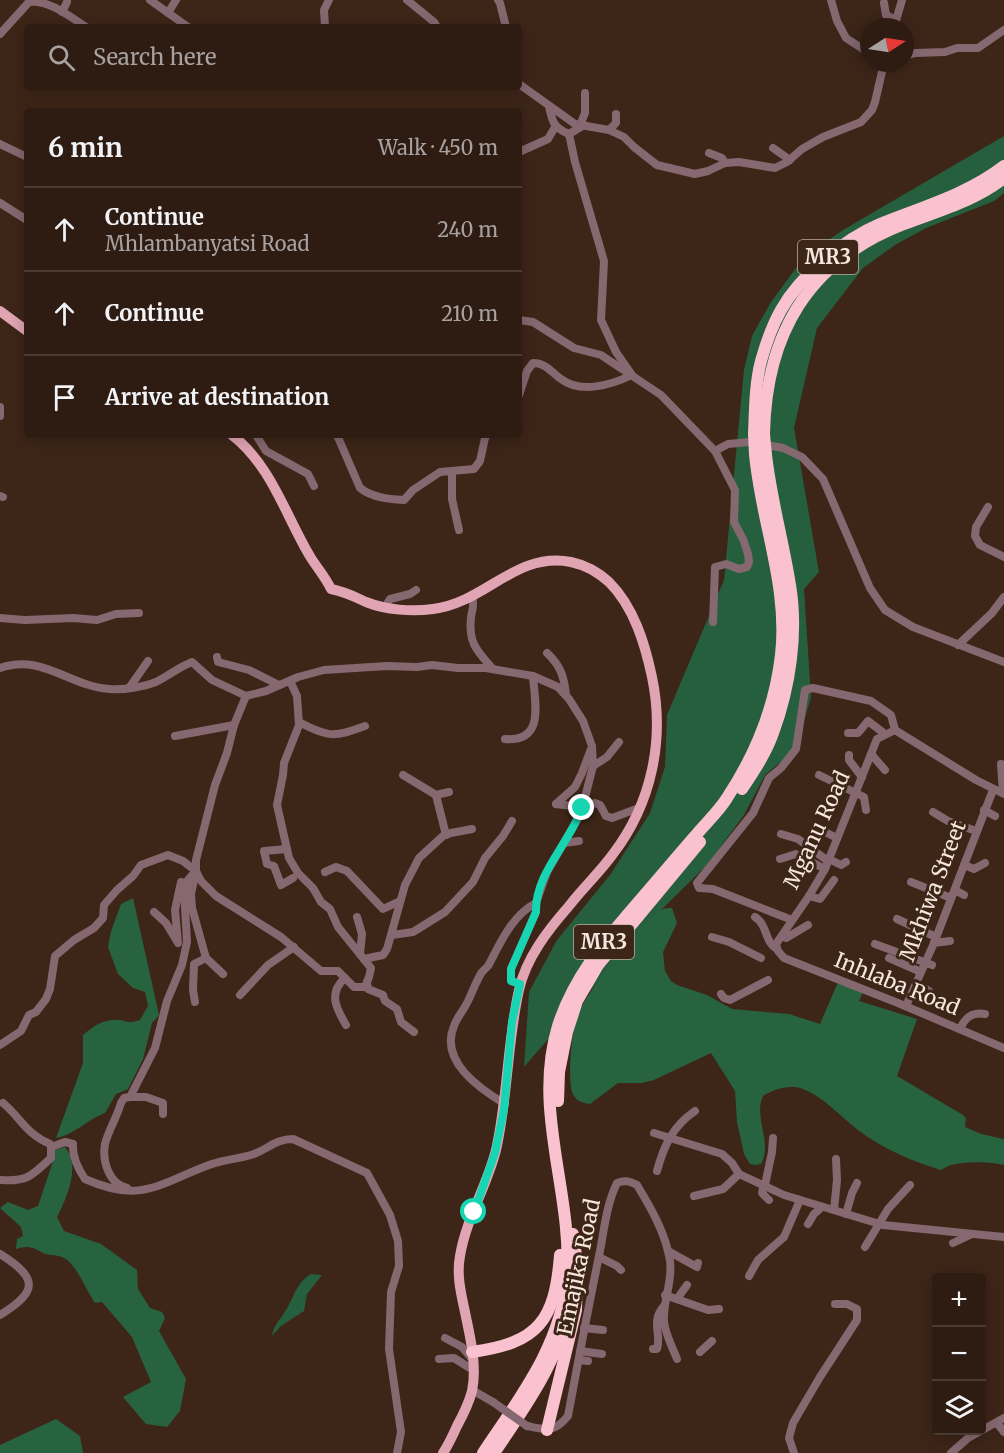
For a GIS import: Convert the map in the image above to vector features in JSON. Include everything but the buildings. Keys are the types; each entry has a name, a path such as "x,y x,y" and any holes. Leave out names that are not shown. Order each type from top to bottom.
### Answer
{"highway":[{"name":"MR3","path":"494,1453 519,1417 551,1361 568,1317 576,1255 560,1144 558,1105 559,1072 567,1032 577,1001 598,965 734,802 760,761 773,733 784,696 791,659 793,625 791,596 765,452 759,434 756,394 760,363 770,334 782,308 800,285 848,242 877,225 975,184 1004,166"},
{"name":"MR3","path":"759,434 773,362 782,336 803,297 820,277 854,249 873,238 954,206 1004,178"},
{"name":"MR3","path":"483,1453 532,1380 548,1348 561,1312 567,1278 567,1239 552,1133 550,1068 558,1026 576,983 600,947 726,800 756,748 772,702 781,654 783,618 780,583 757,482 765,452"},
{"path":"472,1360 519,1341 535,1329 553,1304 560,1252 558,1176"},
{"path":"547,1430 576,1310 578,1290 576,1255"}],"main road":[{"path":"0,310 24,329"},
{"path":"236,438 245,445 261,465 312,560 324,575 331,589 350,593 366,602 385,607 432,609 448,607 472,598 524,566 553,560 584,565 599,574 618,592 640,634 648,659 656,709 654,761 651,777 639,808 614,853 559,917 536,948 520,984 512,1022 505,1104 495,1153 460,1254 458,1275 472,1360 472,1390 443,1453"}],"street":[{"path":"150,0 168,13 177,24"},
{"path":"168,13 176,0"},
{"path":"325,24 324,10 328,0"},
{"path":"498,0 505,24"},
{"path":"831,0 837,21 846,38 860,47"},
{"path":"897,18 902,0"},
{"path":"0,34 29,2 35,1 48,3 81,24"},
{"path":"409,1 435,24"},
{"path":"62,12 68,2"},
{"path":"884,3 886,15 889,18"},
{"path":"914,53 978,48 1004,30"},
{"path":"522,86 567,119 582,125 609,130 624,137 657,165 695,174 725,163 739,162 775,168 823,137 861,122 872,110 882,72"},
{"path":"582,125 585,113 585,93"},
{"path":"549,106 575,162 604,261 601,320 616,352 632,375"},
{"path":"609,130 616,123 616,114"},
{"path":"522,151 562,131 582,125"},
{"path":"0,144 24,156"},
{"path":"773,148 790,160"},
{"path":"709,153 722,158 725,163"},
{"path":"0,203 24,218"},
{"path":"522,321 533,322 574,348 601,355 632,375 661,395 715,451 735,490 734,522 743,539 749,562 747,567 739,569 726,564 715,567 713,622"},
{"path":"522,386 527,371 533,363 544,365 563,381 584,387 614,383 632,375"},
{"path":"0,407 0,416"},
{"path":"258,438 267,451 308,474 314,486"},
{"path":"338,438 360,488 367,494 404,500 413,490 440,472 474,469 480,461 484,438"},
{"path":"715,451 728,444 741,442 765,452 802,457 822,479 870,588 885,610 913,627 1004,662"},
{"path":"452,471 452,499 459,530"},
{"path":"988,507 976,527 975,536 980,544 1004,556"},
{"path":"385,607 390,599 410,594 416,590"},
{"path":"958,645 992,613 1004,597"},
{"path":"472,598 474,603 470,626 474,647 493,669"},
{"path":"0,618 97,620 116,614 139,613"},
{"path":"547,653 556,661 564,676 566,695"},
{"path":"217,657 218,662 249,669 279,685"},
{"path":"129,688 148,661"},
{"path":"0,668 15,663 27,663 109,689 129,688 154,682 192,662 212,680 246,696 324,670 387,666 432,665 493,669 533,676 558,687 580,715 592,746 593,766 582,808 547,872 536,903 536,912 511,969 511,981 520,984"},
{"path":"505,739 522,738 535,723 533,676"},
{"path":"0,1046 21,1031 29,1015 36,1012 46,999 56,956 67,945 98,923 102,918 104,905 141,865 168,855 176,857 196,872 201,881 216,896 294,947 321,971 338,971 354,987 365,987 371,968 339,927 330,909 321,902 313,888 298,873 287,849 277,805 284,775 284,763 299,722 297,696 290,681"},
{"path":"792,920 713,889 697,887 697,883 753,813 769,778 781,768 796,749 805,690 813,688 872,700 891,715 895,730 1003,794 1001,764"},
{"path":"223,974 206,958 192,908 191,894 196,860 215,785 246,696"},
{"path":"848,733 858,733 868,721 885,734 895,730"},
{"path":"299,722 325,735 334,735 365,726"},
{"path":"175,736 234,725"},
{"name":"Mganu Road","path":"778,950 776,944 809,896 827,863 877,739 885,734"},
{"path":"593,766 607,757 619,742"},
{"path":"585,798 572,806 556,804 575,787 592,746"},
{"path":"871,754 885,770"},
{"path":"849,755 849,760 862,777"},
{"path":"819,775 864,797 866,810"},
{"path":"403,776 436,795 449,792"},
{"name":"Mkhiwa Street","path":"906,1006 921,972 928,964 935,940 993,790"},
{"path":"436,795 446,835"},
{"path":"582,808 595,803 600,805 606,816 612,818 639,808"},
{"path":"984,810 995,816"},
{"path":"933,812 948,821 976,831"},
{"path":"392,935 413,932 445,912 472,882 484,858 503,836 512,821"},
{"path":"362,957 383,955 387,949 405,885 419,858 446,835 472,829"},
{"path":"827,833 837,838"},
{"path":"781,834 798,839 827,863"},
{"path":"564,843 579,841"},
{"path":"287,849 264,851 267,864 274,866 281,885 293,878"},
{"path":"780,859 793,853 803,862 841,865 846,862"},
{"path":"964,865 974,869 985,863"},
{"path":"325,872 336,867 347,871 383,909 400,901"},
{"path":"154,912 166,922 178,943 175,910 180,885 185,873 196,872"},
{"path":"130,1096 155,1048 167,1001 182,965 187,942 184,890 188,879 196,872"},
{"path":"809,896 820,899 834,880"},
{"path":"911,882 964,895"},
{"path":"505,1104 494,1099 469,1079 457,1062 452,1050 451,1039 454,1025 482,972 488,966 516,919 528,907 536,903"},
{"path":"357,917 362,934 362,957"},
{"path":"755,917 761,921 769,942 778,950"},
{"path":"897,919 942,944 950,940"},
{"path":"782,936 786,938 792,936 808,925"},
{"path":"712,937 761,957"},
{"path":"875,944 928,964"},
{"path":"240,995 268,965 294,947"},
{"name":"Inhlaba Road","path":"778,950 784,958 1004,1048"},
{"path":"195,1002 192,990 194,964 206,958"},
{"path":"889,958 921,972"},
{"path":"345,978 338,984 335,993 335,1001 345,1025"},
{"path":"721,994 730,1000 768,980"},
{"path":"367,982 368,988 382,995 385,1001 397,1009 401,1022 414,1032"},
{"path":"914,987 929,991"},
{"path":"960,1029 966,1018 971,1015 985,1014"},
{"path":"121,1186 107,1171 105,1143 121,1103 124,1098 130,1096 146,1097 163,1103 162,1114"},
{"path":"0,1180 25,1179 51,1158 50,1144 34,1136 22,1126 12,1110 1,1103"},
{"path":"657,1171 664,1149 677,1125 695,1111"},
{"path":"654,1133 722,1154 739,1174 784,1195 879,1224 1004,1237"},
{"path":"769,1200 762,1193 773,1138"},
{"path":"51,1148 65,1142 74,1144 73,1150 80,1172 85,1179 109,1188 132,1192 159,1187 228,1158 258,1153 284,1139 293,1139 367,1173 390,1215 398,1241 399,1266 391,1292 389,1349 401,1432 397,1453"},
{"path":"834,1210 837,1180 836,1159"},
{"path":"694,1196 723,1189 739,1174"},
{"path":"90,1181 101,1180 110,1185 142,1191"},
{"name":"Emajika Road","path":"547,1430 560,1426 568,1416 582,1358 584,1328 598,1257 617,1183 630,1181 637,1185 664,1236 671,1277 666,1295 663,1323 677,1359"},
{"path":"846,1214 856,1183"},
{"path":"865,1247 888,1209 910,1185"},
{"path":"749,1276 758,1260 784,1237 800,1200"},
{"path":"808,1224 822,1207"},
{"path":"953,1243 972,1233"},
{"path":"668,1251 697,1267 698,1263"},
{"path":"0,1254 25,1272 29,1284 27,1294 19,1303 0,1315"},
{"path":"598,1257 621,1270"},
{"path":"676,1299 687,1285"},
{"path":"666,1295 708,1310 718,1309"},
{"path":"794,1453 789,1438 793,1423 857,1320 857,1309 847,1304 835,1304"},
{"path":"653,1349 657,1349 658,1345 657,1319 665,1306"},
{"path":"584,1328 603,1330"},
{"path":"445,1338 462,1347 472,1360"},
{"path":"700,1352 712,1341"},
{"path":"582,1358 602,1354"},
{"path":"439,1359 472,1360"},
{"path":"472,1390 528,1425 547,1430"},
{"path":"951,1453 968,1438 1001,1420 1004,1432"}],"green space":[{"path":"1004,136 1004,193 994,201 926,228 895,245 863,268 817,328 794,428 819,572 804,589 811,697 796,749 765,775 744,815 708,864 656,915 524,1067 529,992 557,940 610,875 650,813 665,767 667,715 724,580 744,370 752,336 771,302 805,256 843,230"},
{"path":"133,898 159,1015 152,1023 143,1059 128,1089 116,1094 105,1113 69,1134 56,1138 83,1063 83,1035 106,1021 140,1020 148,1006 145,992 133,988 118,974 108,947 121,904"},
{"path":"672,908 677,923 663,952 665,971 671,981 677,985 707,995 732,1009 789,1014 820,1024 839,980 863,992 859,1001 917,1019 897,1076 963,1115 966,1118 965,1127 981,1134 1004,1139 1004,1165 981,1162 962,1163 941,1170 919,1163 877,1143 818,1097 803,1089 793,1087 777,1089 763,1096 760,1113 765,1147 764,1156 761,1164 750,1164 744,1154 737,1122 735,1091 711,1053 654,1080 642,1083 618,1083 590,1104 577,1100 572,1090 570,1069 577,1015 603,974 643,926 663,909"},
{"path":"65,1147 70,1155 72,1172 65,1200 57,1217 64,1231 101,1244 137,1270 138,1289 150,1308 162,1312 165,1318 159,1331 186,1379 180,1411 167,1427 146,1424 123,1397 151,1382 132,1337 102,1302 95,1303 78,1273 66,1259 30,1247 16,1249 17,1239 23,1236 21,1227 0,1208 8,1202 28,1210 38,1206 55,1150"},
{"path":"311,1274 322,1275 307,1294 304,1311 281,1326 272,1336 299,1286"},
{"path":"56,1419 80,1436 83,1453 0,1453 0,1445"}],"route":[{"path":"474,1212 495,1153 505,1104 512,1022 520,984 511,981 511,969 536,912 536,903 547,872 582,808"}]}
